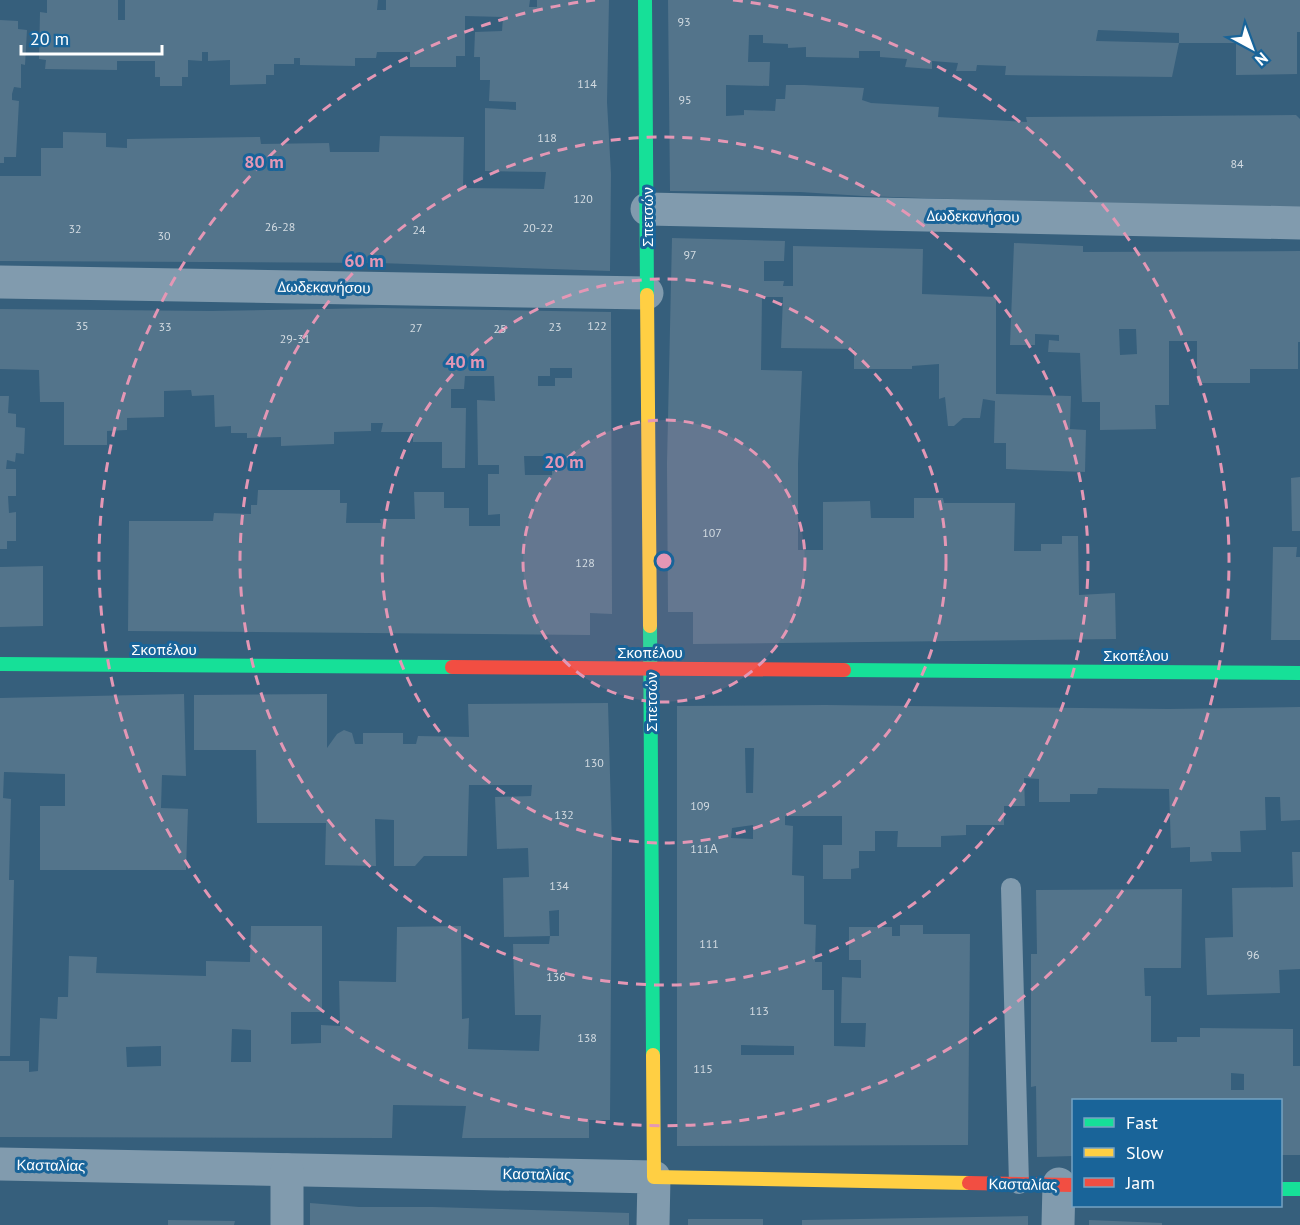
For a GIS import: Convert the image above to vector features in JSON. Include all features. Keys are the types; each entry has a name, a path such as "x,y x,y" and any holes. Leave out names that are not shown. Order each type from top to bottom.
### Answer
{"street":[{"name":"Σπετσών","path":"645,0 653,1225"},
{"name":"Δωδεκανήσου","path":"647,209 1300,223"},
{"name":"Δωδεκανήσου","path":"0,282 647,293"},
{"name":"Σκοπέλου","path":"0,664 1300,673"},
{"name":"Κασταλίας","path":"0,1164 1066,1185"},
{"path":"287,1170 287,1225"},
{"path":"1058,1225 1066,1185"},
{"path":"1282,1189 1300,1189"}],"lane":[{"path":"1011,888 1019,1184"}],"building":[{"path":"47,0 118,0 118,20 125,20 125,0 378,0 377,10 386,10 386,0 530,0 529,7 537,7 537,0 609,0 607,102 611,174 610,271 379,263 0,261 0,176 41,176 41,148 63,148 63,132 106,133 106,147 127,148 127,139 260,137 261,144 329,143 330,152 379,152 380,136 464,137 463,188 544,189 546,172 485,171 485,108 516,110 516,102 489,101 490,80 480,80 480,57 474,57 475,32 502,31 503,17 465,16 465,56 456,56 456,67 410,67 410,52 377,52 376,58 355,58 355,66 300,65 300,58 294,58 294,64 274,64 274,75 266,75 266,84 230,85 230,60 208,61 208,52 202,52 202,61 188,60 188,77 182,77 182,86 160,86 160,77 155,77 155,61 117,61 117,70 45,69 46,60 39,59 40,12 47,13"},
{"path":"668,0 1300,0 1297,74 1236,75 1236,43 1179,43 1172,77 1005,75 1006,66 977,65 976,71 956,71 958,63 932,61 932,69 905,67 907,59 880,57 880,51 859,51 859,58 806,57 806,47 788,48 788,44 763,43 763,35 749,35 748,62 770,62 769,86 726,85 726,116 744,115 744,110 775,111 776,99 785,99 786,85 864,88 862,100 871,103 939,107 938,117 1027,122 1026,117 1296,115 1300,119 1300,211 800,192 670,191","holes":["1098,30 1179,33 1179,43 1096,41"]},
{"path":"0,20 18,21 18,29 27,30 25,65 21,64 21,88 14,87 12,94 12,100 19,101 16,157 4,157 4,163 0,163"},
{"path":"672,238 785,241 784,261 764,261 764,281 784,281 783,286 793,286 793,246 923,249 922,294 996,297 996,394 1071,396 1070,429 1086,430 1085,472 1006,469 1006,443 994,443 995,401 983,399 980,418 963,418 954,426 948,426 945,397 939,399 939,364 912,366 912,369 854,369 854,349 781,348 783,297 762,297 761,370 802,371 798,464 798,550 823,550 823,502 870,501 871,518 914,518 914,498 943,498 944,503 1015,503 1014,551 1041,551 1041,544 1062,544 1062,536 1078,536 1079,595 1115,593 1116,639 693,644 693,612 668,612 667,464"},
{"path":"1014,243 1083,246 1083,252 1300,251 1298,369 1250,369 1250,383 1197,383 1197,341 1169,341 1169,405 1155,405 1156,429 1100,430 1100,402 1082,402 1080,353 1048,352 1049,340 1059,341 1059,335 1035,334 1035,345 1010,345","holes":["1119,329 1136,329 1137,354 1120,355"]},
{"path":"380,308 611,312 612,614 590,613 590,635 128,631 129,521 213,521 214,513 251,514 251,505 257,505 258,490 340,490 340,503 347,503 346,523 381,523 380,519 415,519 414,492 444,492 444,508 469,508 469,526 500,526 500,514 488,515 488,474 499,474 499,465 478,465 477,400 495,401 494,376 465,376 464,389 451,389 451,408 466,408 465,468 442,468 442,442 413,442 413,432 381,432 383,423 371,423 371,431 334,432 334,444 281,446 281,437 247,438 247,433 231,433 231,426 215,427 214,395 192,396 191,390 164,391 164,417 127,418 127,430 107,431 107,445 64,445 64,402 40,402 39,370 0,369 0,309 211,311","holes":["550,368 572,368 572,378 555,378 555,386 538,386 538,376 550,376","524,456 548,456 548,466 552,467 552,475 525,475"]},
{"path":"0,396 9,396 8,413 16,414 16,427 25,428 24,454 16,453 15,462 7,460 6,469 16,469 16,496 8,496 9,513 16,512 16,541 7,541 7,549 0,549"},
{"path":"1300,477 1300,531 1292,531 1291,478"},
{"path":"1273,547 1297,547 1296,557 1300,557 1300,640 1271,640"},
{"path":"43,566 43,626 0,627 0,567"},
{"path":"184,694 186,776 162,775 161,808 188,809 186,870 40,870 40,806 65,806 65,774 4,772 3,798 11,799 9,880 14,880 10,1056 0,1056 0,698"},
{"path":"327,694 327,748 337,734 344,730 352,733 355,744 363,744 363,733 403,733 403,744 416,744 418,736 469,737 468,704 608,703 612,846 610,1120 589,1120 589,1138 462,1138 466,1106 393,1105 392,1138 0,1137 0,1061 29,1061 29,1072 38,1071 40,1018 57,1019 58,997 68,997 69,956 97,957 96,973 206,976 206,961 250,962 251,926 322,926 322,1012 291,1012 291,1044 321,1043 321,1025 340,1026 339,981 396,982 397,927 461,926 462,1019 469,1018 468,1049 539,1051 541,1015 515,1015 513,944 549,944 550,936 504,937 503,878 529,877 528,848 497,849 495,797 531,796 532,785 469,785 467,856 424,856 415,866 394,866 394,820 375,819 376,866 325,865 326,823 257,823 256,750 194,750 194,695","holes":["559,910 559,936 550,936 549,911","232,1029 251,1030 251,1062 231,1062","161,1046 161,1066 127,1067 126,1047"]},
{"path":"825,705 1169,709 1300,707 1300,820 1281,821 1280,797 1265,797 1266,830 1240,831 1241,852 1211,852 1212,861 1190,862 1190,847 1171,848 1169,789 1098,788 1097,794 1070,794 1070,802 1039,802 1039,779 1024,778 1025,806 1004,806 1004,825 966,825 966,835 941,836 941,847 897,847 898,831 875,831 875,851 859,851 859,868 851,869 851,879 823,879 823,845 842,845 842,816 785,816 785,825 793,826 792,875 804,876 804,924 816,925 815,962 822,962 822,990 834,990 834,1046 865,1047 866,1023 841,1023 842,977 861,978 861,960 849,960 849,927 892,927 892,936 900,936 900,925 923,925 923,934 970,934 968,1145 677,1146 677,706","holes":["745,748 754,748 753,793 746,793","753,825 753,839 731,838 732,828","741,1045 794,1046 794,1055 741,1055"]},
{"path":"1292,852 1300,852 1300,969 1279,970 1280,993 1207,995 1205,938 1233,937 1232,888 1293,887"},
{"path":"1182,889 1181,968 1144,968 1145,996 1151,996 1151,1042 1177,1042 1177,1037 1200,1037 1200,1028 1293,1029 1293,1066 1300,1066 1300,1155 1282,1155 1282,1099 1072,1099 1072,1156 1037,1157 1036,1086 1031,1087 1031,954 1037,954 1036,890","holes":["1231,1073 1244,1074 1244,1090 1231,1090"]},
{"path":"310,1203 359,1207 629,1213 629,1225 310,1225"},
{"path":"1028,1216 1028,1225 802,1225 802,1220"},
{"path":"688,1219 763,1219 763,1225 688,1225"},
{"path":"168,1220 235,1221 234,1225 168,1225"},
{"path":"1089,1220 1162,1223 1162,1225 1089,1225"}],"traffic: fast":[{"path":"645,0 647,295"},
{"path":"650,626 653,1055"},
{"path":"0,664 452,667"},
{"path":"844,670 1300,673"},
{"path":"1282,1189 1300,1189"}],"traffic: slow":[{"path":"647,295 650,626"},
{"path":"653,1055 654,1177 969,1183"}],"traffic: jam":[{"path":"452,667 844,670"},
{"path":"969,1183 1072,1185"}]}
